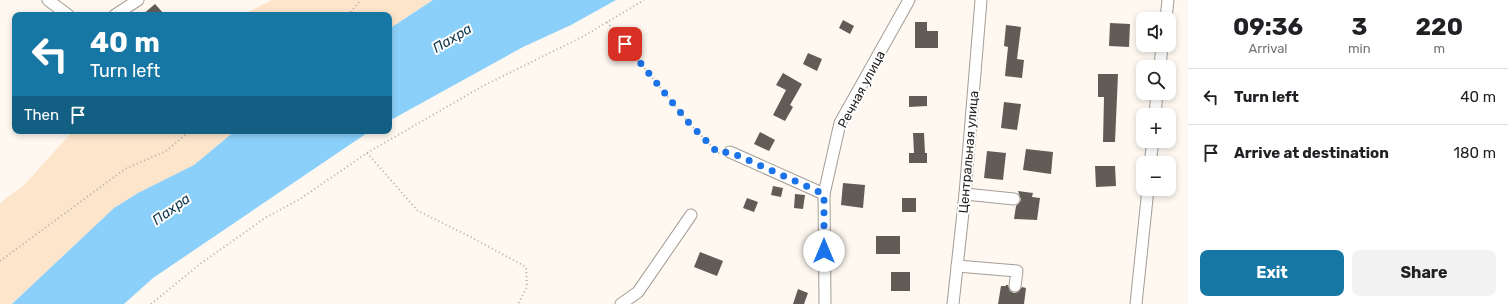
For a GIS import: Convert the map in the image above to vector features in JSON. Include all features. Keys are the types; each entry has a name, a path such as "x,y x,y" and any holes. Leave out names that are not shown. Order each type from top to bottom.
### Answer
{"street":[{"path":"48,0 64,12"},
{"path":"120,12 138,0"},
{"name":"Речная улица","path":"825,304 824,194 840,123 909,0"},
{"name":"Центральная улица","path":"953,304 981,0"},
{"path":"1167,12 1168,0"},
{"path":"730,152 824,194"},
{"path":"964,194 1014,199"},
{"path":"1136,304 1147,196"},
{"path":"621,304 638,292 691,215"},
{"path":"957,266 1018,271 1015,286"}],"path":[{"path":"351,12 361,0"},
{"path":"151,304 200,264 265,218 300,198 367,153 483,86 543,57 644,0"},
{"path":"607,22 694,128 718,153 730,152"},
{"path":"0,261 125,169 166,151 186,134"},
{"path":"367,153 418,211 469,236 526,267 527,287 518,304"}],"shaded area":[{"path":"272,0 433,0 392,27 392,12 248,12"},
{"path":"70,134 231,134 194,165 138,193 114,208 12,304 0,304 0,203 24,185"}],"water":[{"name":"Пахра","path":"433,0 616,0 571,25 523,47 392,119 392,27"},
{"name":"Пахра","path":"231,134 366,134 153,278 124,304 12,304 114,208 138,193 194,165"}],"building":[{"path":"155,4 162,12 146,12"},
{"path":"843,20 854,26 850,34 839,28"},
{"path":"915,22 927,22 927,31 938,31 938,48 915,48"},
{"path":"1110,23 1130,24 1129,47 1109,46"},
{"path":"1006,25 1021,27 1017,59 1024,60 1022,78 1005,76 1008,47 1004,46"},
{"path":"808,53 822,59 817,71 803,64"},
{"path":"783,73 802,84 790,105 793,107 785,121 773,115 786,90 776,85"},
{"path":"1098,74 1118,74 1115,142 1103,142 1104,97 1098,97"},
{"path":"909,96 927,96 927,106 909,107"},
{"path":"1004,102 1021,104 1017,130 1001,128"},
{"path":"760,132 775,140 769,151 754,144"},
{"path":"913,133 924,133 927,163 909,163 909,153 914,153"},
{"path":"1026,149 1053,152 1051,174 1023,170"},
{"path":"987,151 1006,153 1003,180 984,178"},
{"path":"1095,166 1115,166 1116,186 1096,187"},
{"path":"843,183 865,185 863,208 841,205"},
{"path":"773,186 783,188 781,197 771,195"},
{"path":"1018,191 1033,193 1032,197 1040,198 1037,220 1014,219 1016,206 1021,200"},
{"path":"795,194 805,195 803,209 794,208"},
{"path":"747,198 758,202 754,212 743,208"},
{"path":"902,198 916,198 916,212 902,212"},
{"path":"876,236 900,236 900,254 876,254"},
{"path":"700,252 723,261 717,276 694,267"},
{"path":"891,272 910,272 910,291 891,291"},
{"path":"1008,285 1010,291 1014,293 1018,292 1022,287 1026,288 1024,304 998,304 1001,286"},
{"path":"798,289 808,293 804,304 793,304"}],"route":[{"path":"625,44 689,123 718,153 730,152 824,194 824,251"}]}
